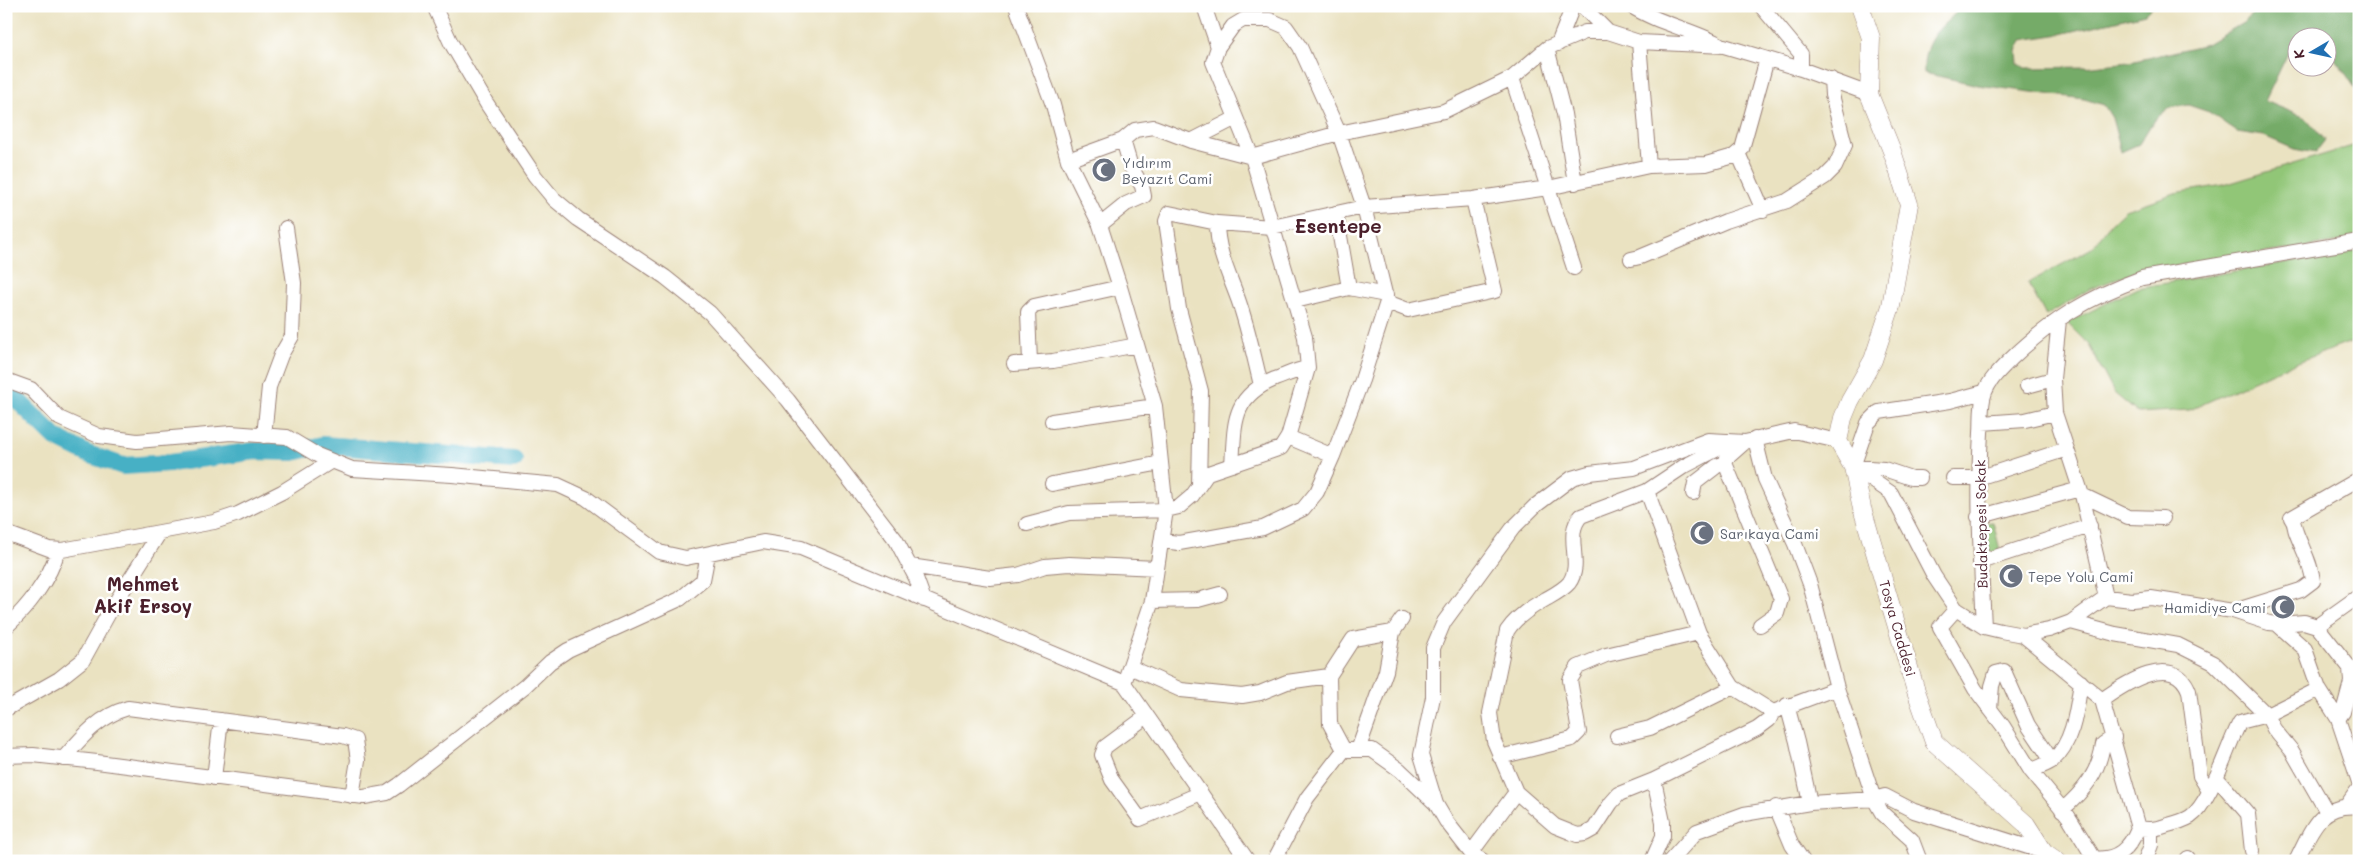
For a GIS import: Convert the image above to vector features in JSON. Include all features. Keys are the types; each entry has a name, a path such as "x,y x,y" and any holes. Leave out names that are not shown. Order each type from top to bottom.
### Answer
{"main road":[{"path":"1838,441 1843,418 1850,400 1873,360 1891,306 1909,204 1892,151 1869,94 1871,38 1860,6"},
{"name":"Tosya Caddesi","path":"1838,441 1853,467 1862,508 1932,744 2026,824 2050,856"}],"street":[{"path":"434,6 452,43 487,104 535,176 554,199 578,219 665,277 710,313 788,400 896,540 910,566 924,600"},
{"path":"1016,6 1053,105 1068,160 1100,225 1155,406 1166,510 1152,601 1124,684"},
{"path":"1204,6 1218,47"},
{"path":"1573,6 1553,46 1575,183"},
{"path":"1582,6 1608,32"},
{"path":"1631,6 1641,12 1699,34 1724,46 1801,69 1869,94"},
{"path":"1761,6 1801,54 1801,69"},
{"path":"1027,524 1069,513 1166,510 1179,507 1208,474 1280,448 1288,437 1308,368 1305,337 1252,157 1213,62 1218,47 1233,26 1243,20 1270,20 1286,27 1300,47 1339,133 1364,208 1386,299 1362,380 1333,456 1317,492 1303,509 1263,528 1179,543 1162,541"},
{"path":"1068,160 1123,140 1135,130 1154,127 1190,141 1252,157 1339,133 1444,111 1512,78 1553,46 1585,32 1608,32 1638,42 1724,46"},
{"path":"1638,42 1648,166"},
{"path":"1199,485 1201,391 1179,309 1166,220 1169,213 1217,223 1272,227 1364,208 1473,199 1575,183 1648,166 1706,164 1724,160 1742,149 1767,59"},
{"path":"1512,78 1574,268"},
{"path":"1631,259 1726,221 1787,201 1811,188 1835,167 1845,145 1832,95 1830,79"},
{"path":"1190,141 1236,118"},
{"path":"1100,225 1126,204 1144,196 1142,186 1131,167 1123,140"},
{"path":"1738,153 1763,210"},
{"path":"1295,301 1349,288 1386,299 1408,310 1495,291 1473,199"},
{"path":"1336,213 1349,288"},
{"path":"1217,223 1217,236 1224,266 1239,301 1261,385"},
{"path":"264,436 269,387 281,355 292,336 294,283 286,228"},
{"path":"1853,467 1868,423 1879,412 1950,401 1984,392 1994,376 2029,342 2089,300 2142,278 2359,241"},
{"path":"1030,362 1028,312 1034,306 1120,287"},
{"path":"2059,320 2052,379 2055,413 2081,492 2106,597"},
{"path":"1014,364 1053,361 1138,345"},
{"path":"1232,465 1236,420 1244,399 1261,385 1298,369 1308,368"},
{"path":"2027,386 2052,379"},
{"path":"9,381 31,390 59,418 99,436 137,441 231,433 287,437 330,462 352,469 452,475 558,485 586,498 659,552 686,558 762,542 801,548 1124,684 1248,861"},
{"name":"Budaktepesi Sokak","path":"1984,392 1978,478 1978,517 1984,627"},
{"path":"1052,421 1155,406"},
{"path":"1982,422 2025,420 2055,413"},
{"path":"1837,688 1786,705 1773,712 1769,720 1758,729 1654,780 1619,794 1610,803 1594,829 1585,834 1577,835 1555,826 1516,792 1500,757 1491,728 1490,713 1507,631 1514,621 1531,607 1569,583 1575,560 1573,530 1575,522 1580,516 1647,491 1683,467 1744,441 1794,431 1838,441"},
{"path":"1288,437 1333,456"},
{"path":"1483,861 1471,853 1446,822 1436,804 1421,755 1433,697 1433,648 1444,622 1514,528 1535,506 1572,478 1589,473 1634,468 1708,440 1744,441"},
{"path":"1693,493 1695,483 1702,476 1725,463 1727,458 1744,441"},
{"path":"1744,441 1765,478 1795,544 1810,584 1837,688 1874,799 1882,813 1912,840 1920,861"},
{"path":"1953,478 1978,478 2067,450"},
{"path":"6,534 49,549 58,550 214,522 238,514 282,492 330,462"},
{"path":"1052,484 1161,463"},
{"path":"1725,463 1781,599 1777,613 1760,625"},
{"path":"1853,467 1884,469 1911,478 1920,478"},
{"path":"1853,467 1891,493 1934,576 1956,609 1984,627 2022,635 2049,630 2070,622 2106,597 2132,600 2151,598 2233,611 2277,624 2304,622 2317,626 2350,668 2352,682 2343,712 2338,719"},
{"path":"2233,611 2301,590 2313,581 2309,561 2295,530 2295,522 2291,518 2359,479"},
{"path":"1647,491 1698,632 1733,687 1773,712"},
{"path":"1978,517 2081,492 2128,517 2163,518"},
{"path":"1980,562 2090,526"},
{"path":"6,709 59,679 83,660 110,611 160,532"},
{"path":"6,627 35,594 54,566 58,550"},
{"path":"6,756 33,755 352,796 377,796 387,793 525,686 550,662 568,650 680,599 703,580 708,554"},
{"path":"910,566 990,578 1018,575 1045,566 1069,564 1157,568"},
{"path":"1152,601 1198,600 1220,594"},
{"path":"2317,626 2359,596"},
{"path":"1956,609 1940,627 1975,689 2094,858 2111,856 2125,850 2145,829 2180,822 2192,816 2209,791 2240,722 2267,715 2319,689"},
{"path":"1358,750 1386,671 1393,632 1402,619"},
{"path":"2070,622 2115,634 2178,645 2214,663 2267,715 2274,729 2292,751 2327,812"},
{"path":"2277,624 2305,649 2319,689 2338,719 2359,782"},
{"path":"1344,750 1330,724 1329,676 1352,639 1393,632"},
{"path":"1500,757 1572,739 1578,732 1570,680 1578,667 1606,655 1698,632"},
{"path":"2022,635 2055,664 2081,682 2102,700 2151,845 2145,861"},
{"path":"1130,667 1181,690 1242,696 1260,694 1288,682 1329,676"},
{"path":"1990,709 1994,678 1996,673 2004,671 2028,725 2052,760"},
{"path":"2102,700 2139,677 2169,672 2179,676 2189,691 2200,776 2209,791"},
{"path":"2031,771 2052,760 2063,747 2071,730 2081,682"},
{"path":"1617,736 1650,728 1733,687"},
{"path":"1786,705 1797,742 1810,803"},
{"path":"63,759 88,729 116,711 128,708 343,736 355,740 358,760 352,796"},
{"path":"1147,716 1105,747 1102,755 1112,780 1140,819 1200,793"},
{"path":"214,778 221,720"},
{"path":"2062,810 2086,787 2101,758 2102,744 2114,737"},
{"path":"1344,750 1372,750 1400,770 1436,804"},
{"path":"1274,861 1307,798 1344,750"},
{"path":"2216,777 2248,814 2252,851"},
{"path":"1652,861 1663,836 1663,822 1654,780"},
{"path":"2296,861 2318,820 2327,812 2353,806 2359,788"},
{"path":"1471,853 1516,792"},
{"path":"1675,859 1697,832 1744,814 1776,807 1874,799 1885,796 1914,811 2050,856"},
{"path":"1776,807 1792,845 1803,861"}],"green space":[{"path":"1958,6 2153,6 2145,14 2061,34 2022,40 2017,51 2018,63 2025,68 2084,67 2130,62 2207,44 2243,23 2262,6 2359,6 2359,93 2338,64 2338,28 2288,28 2288,53 2265,101 2306,118 2325,140 2315,153 2294,149 2264,136 2237,132 2209,112 2188,105 2169,108 2154,120 2139,144 2121,152 2112,118 2104,105 2084,99 1978,85 1924,73 1924,60 1930,43 1936,32 1957,10"},
{"path":"2359,144 2359,237 2335,243 2137,271 2090,289 2046,316 2028,283 2092,248 2110,224 2125,210 2175,193 2224,185"},
{"path":"2359,250 2359,339 2282,368 2190,410 2138,413 2114,393 2089,345 2067,323 2137,288"},
{"path":"1993,522 2000,550 1985,555 1983,523"}],"waterway":[{"path":"6,389 56,438 88,454 123,466 170,463 255,451 293,452 323,445 514,460"}],"place":[{"name":"Yıdırım Beyazıt Cami","path":"1104,170"},
{"name":"Sarıkaya Cami","path":"1702,533"},
{"name":"Tepe Yolu Cami","path":"2011,576"},
{"name":"Hamidiye Cami","path":"2283,607"}],"district":[{"name":"Esentepe","path":"1338,225"},
{"name":"Mehmet Akif Ersoy","path":"143,594"}]}
